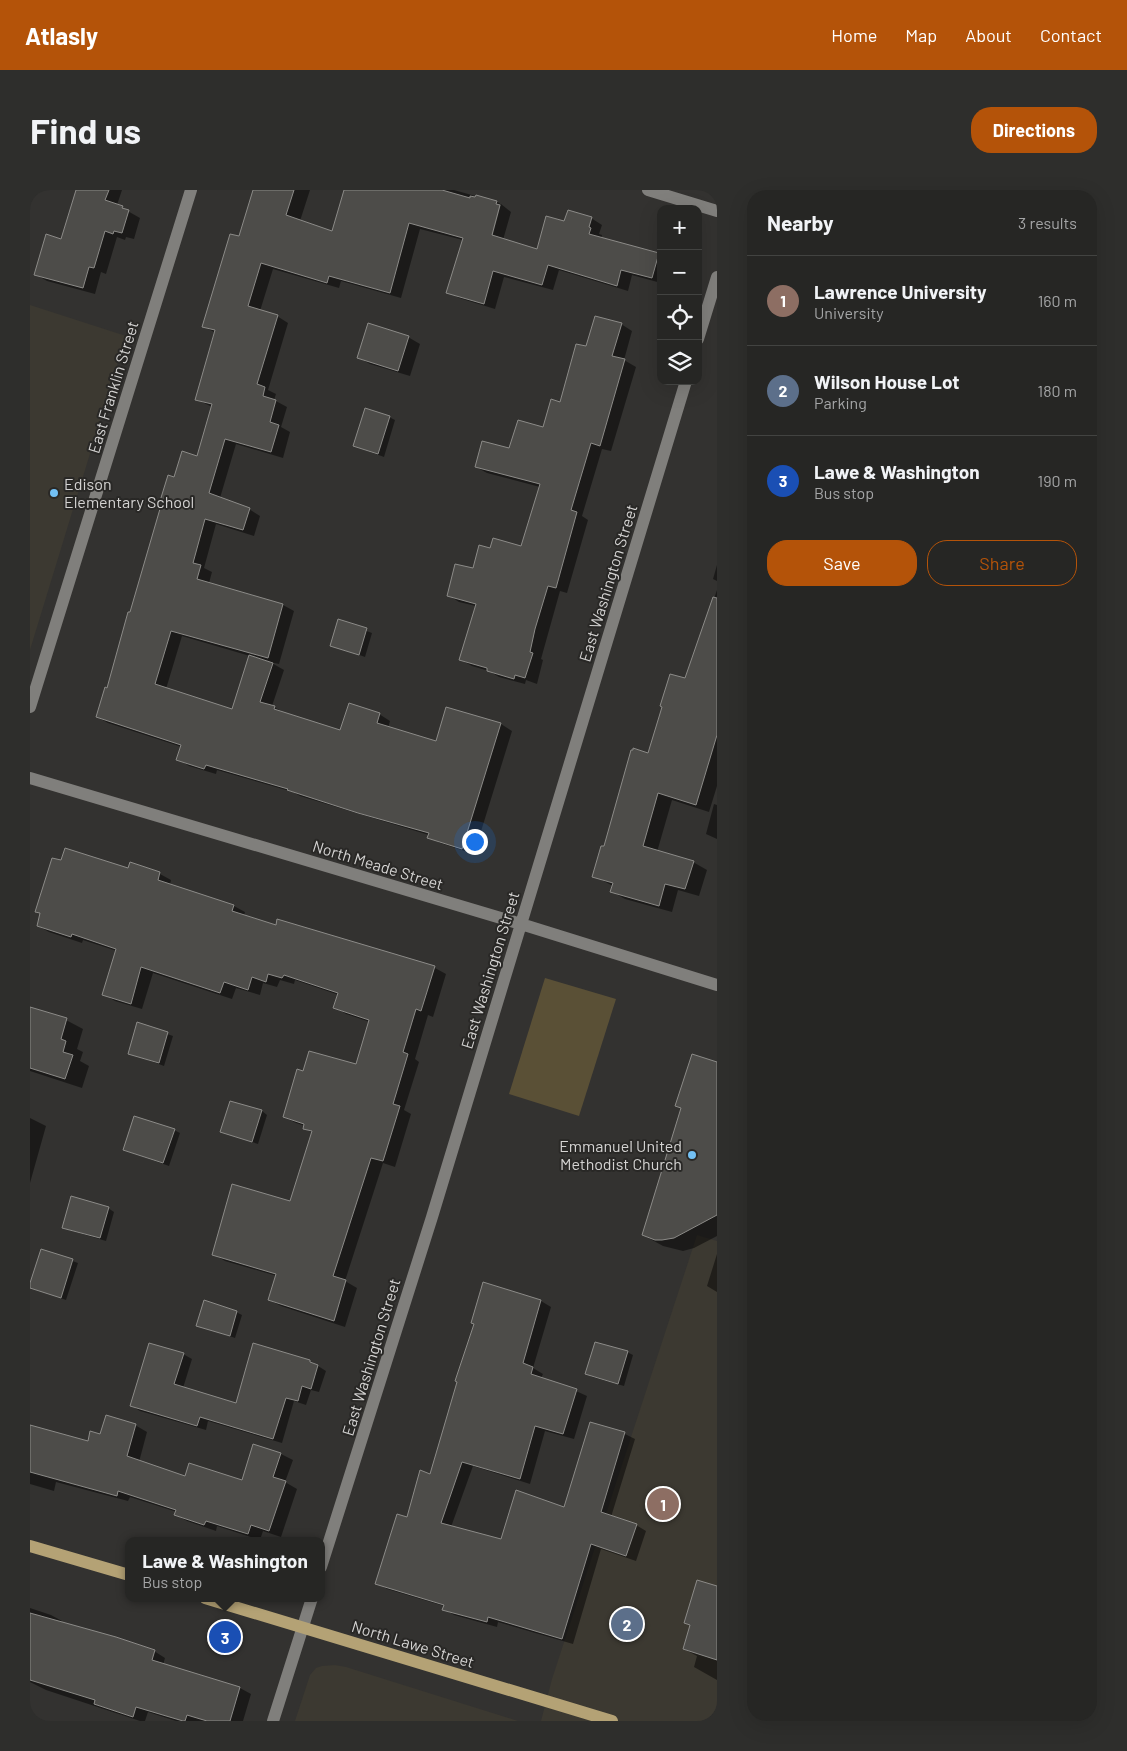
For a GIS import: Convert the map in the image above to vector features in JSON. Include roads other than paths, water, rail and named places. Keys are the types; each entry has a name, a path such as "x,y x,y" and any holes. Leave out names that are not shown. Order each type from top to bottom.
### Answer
{"main road":[{"path":"30,1546 125,1574"},
{"name":"North Lawe Street","path":"218,1602 612,1721"}],"street":[{"name":"East Franklin Street","path":"30,707 191,190"},
{"path":"648,190 717,211"},
{"path":"702,326 717,277"},
{"name":"East Washington Street","path":"325,1554 434,1208 685,385"},
{"name":"North Meade Street","path":"30,778 521,924 717,985"},
{"path":"273,1721 311,1602"}],"place":[{"name":"Edison Elementary School","path":"54,493"},
{"name":"Emmanuel United Methodist Church","path":"692,1155"},
{"name":"Lawrence University","path":"663,1504"},
{"name":"Wilson House Lot","path":"627,1624"},
{"name":"Lawe & Washington","path":"225,1637"}]}
